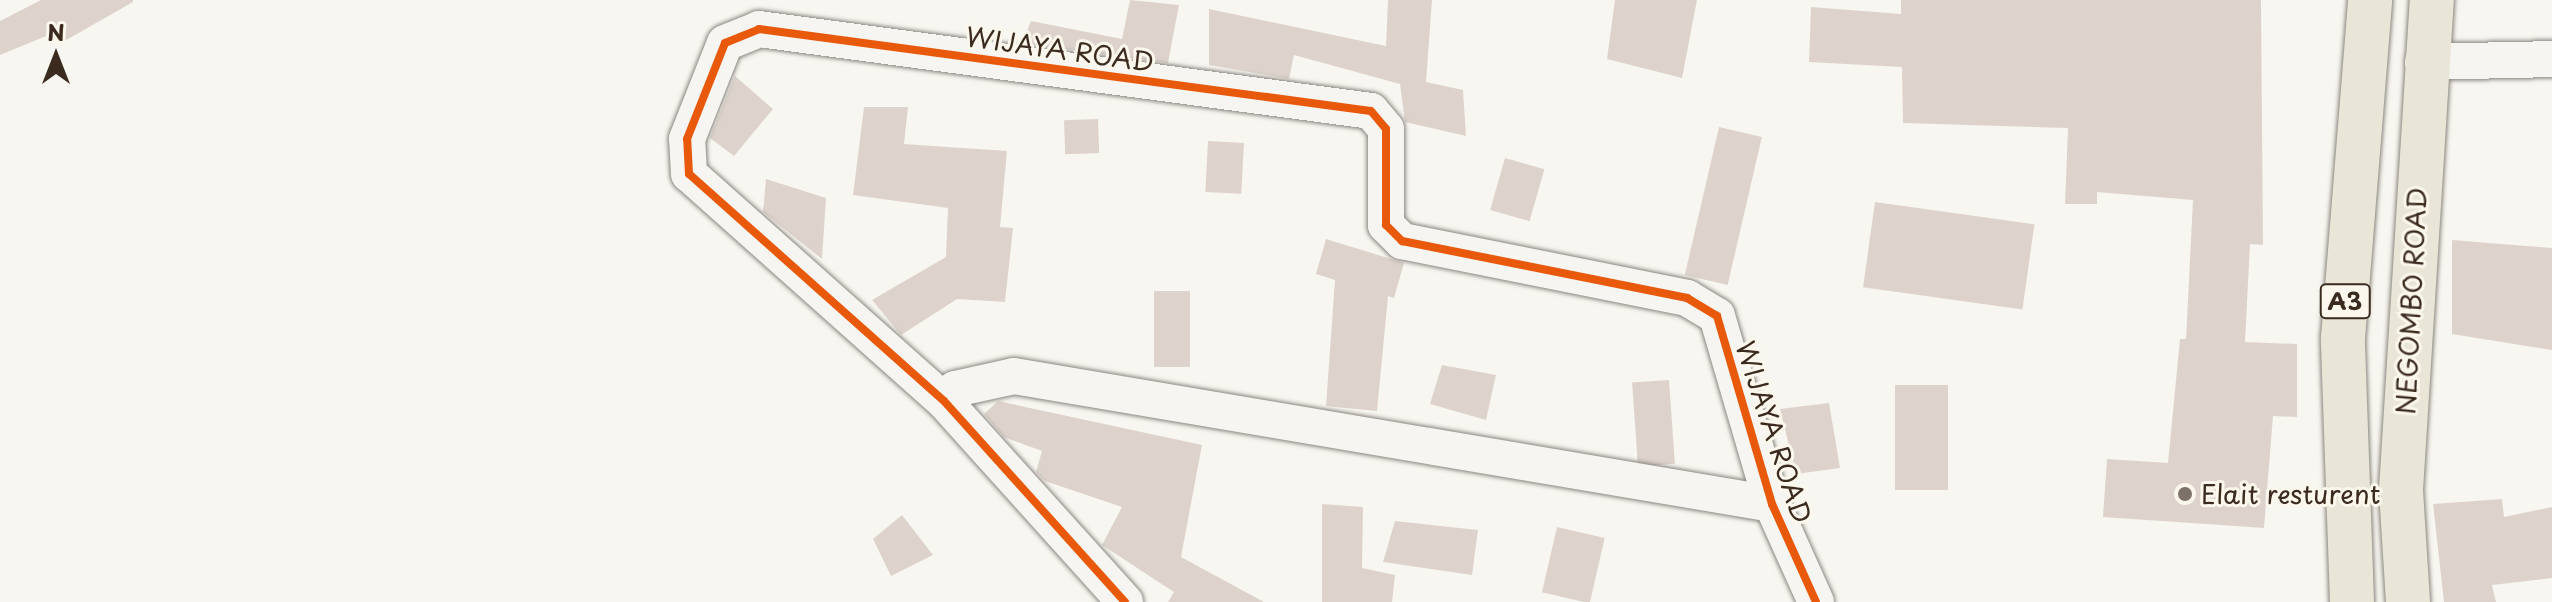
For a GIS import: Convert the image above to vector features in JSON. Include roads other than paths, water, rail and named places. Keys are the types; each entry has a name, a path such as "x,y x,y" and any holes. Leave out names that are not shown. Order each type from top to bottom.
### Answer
{"highway":[{"name":"A3","path":"2352,602 2343,338 2370,0"},
{"name":"NEGOMBO ROAD","path":"2408,602 2401,490 2423,62 2432,0"}],"street":[{"name":"WIJAYA ROAD","path":"1125,602 944,401 689,174 687,139 725,43 759,29 1371,111 1386,129 1386,225 1402,241 1687,298 1717,316 1772,504 1816,602"},
{"path":"2423,62 2552,59"},
{"path":"944,401 955,389 1014,376 1772,504"}],"place":[{"name":"Elait resturent","path":"2185,494"}]}
